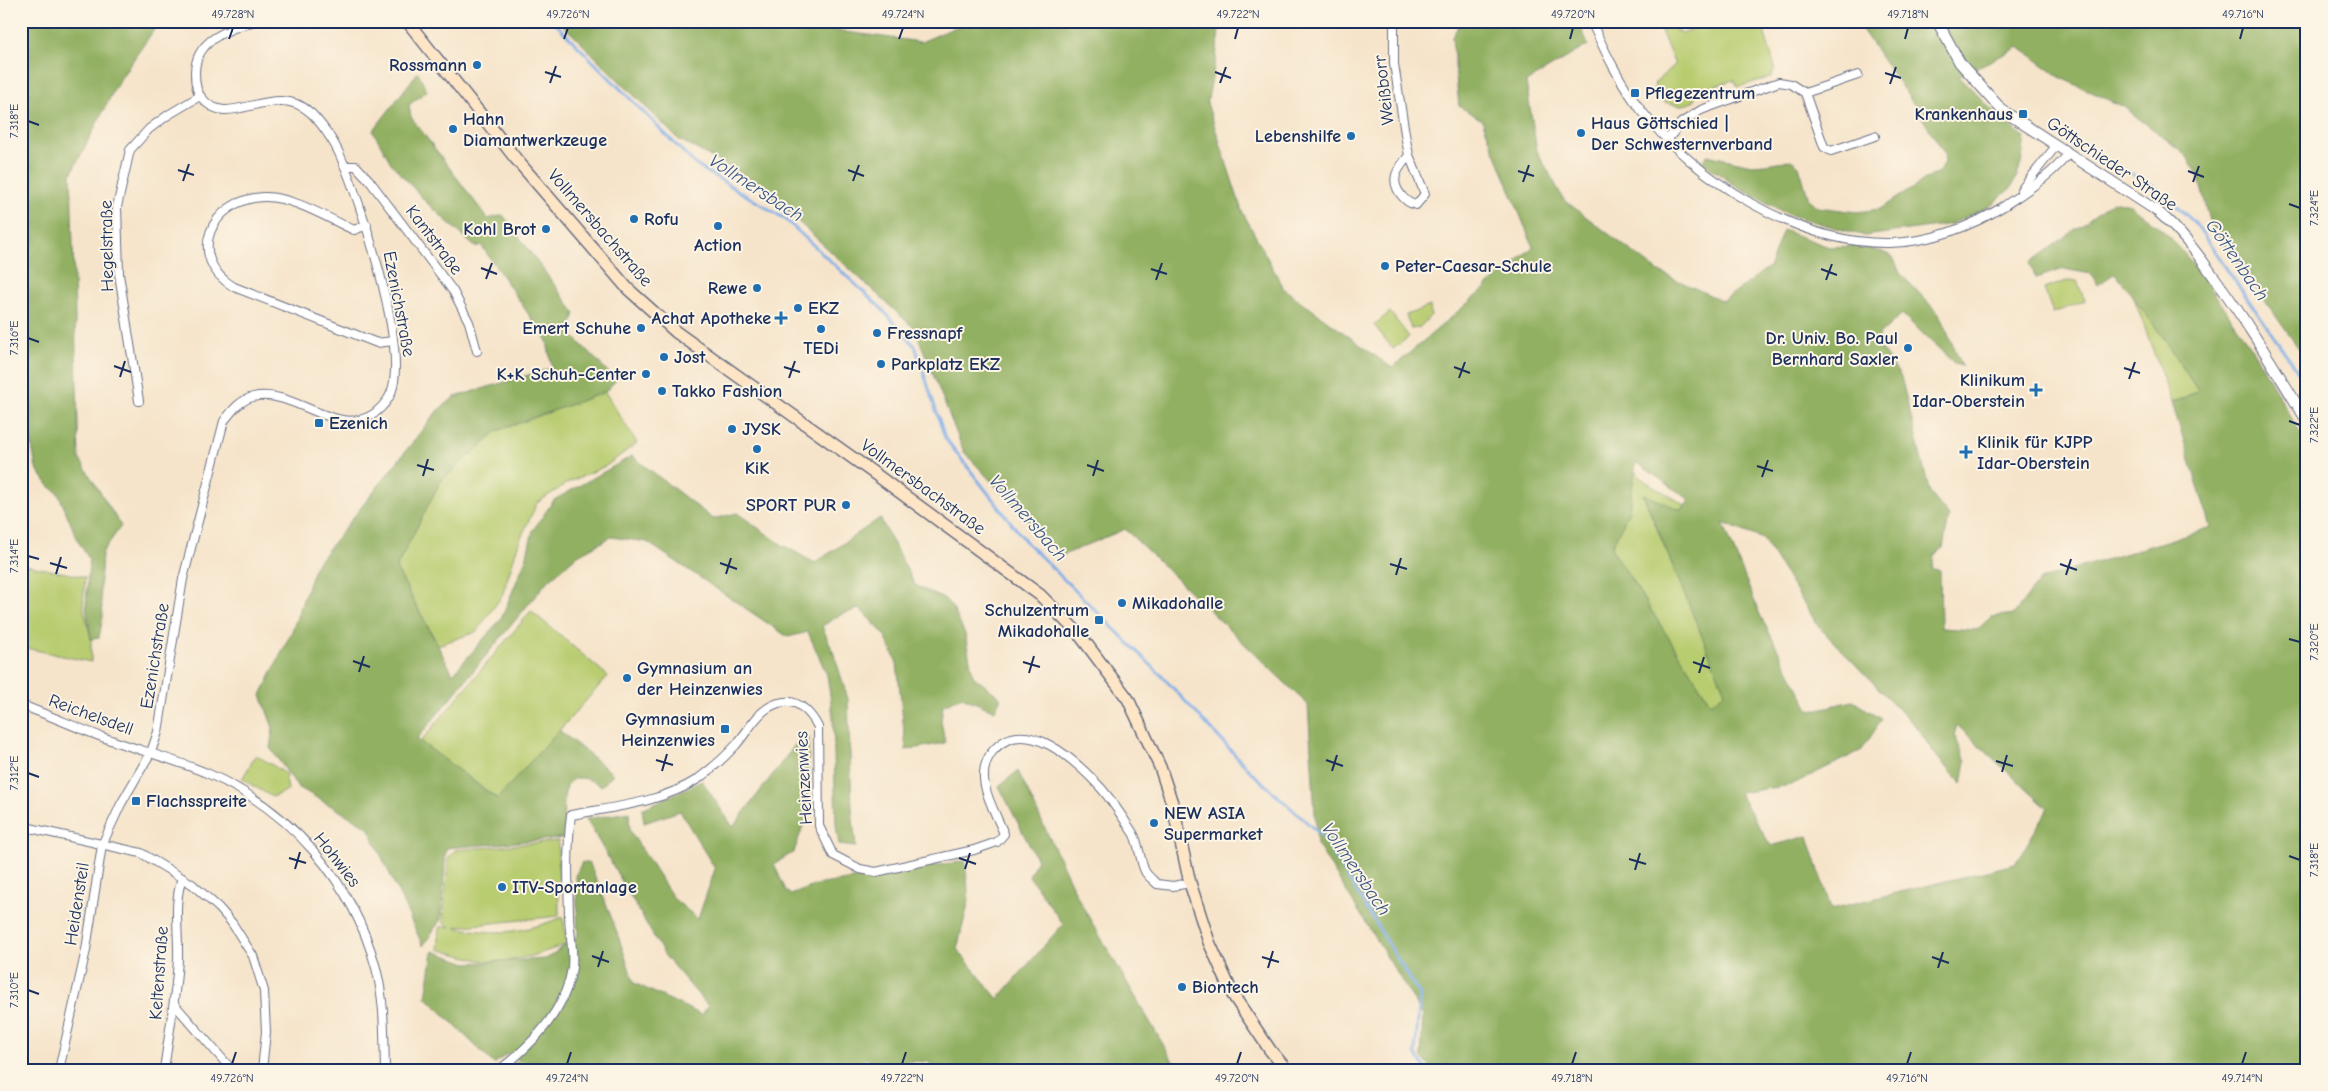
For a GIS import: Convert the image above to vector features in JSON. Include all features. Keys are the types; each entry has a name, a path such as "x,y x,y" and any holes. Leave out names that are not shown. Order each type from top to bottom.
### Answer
{"main road":[{"name":"Vollmersbachstraße","path":"408,21 516,159 628,289 676,332 1040,595 1079,634 1120,688 1138,717 1160,767 1172,803 1190,883 1209,942 1233,995 1270,1050 1287,1070"}],"street":[{"path":"200,96 194,81 194,68 200,52 213,38 229,28 255,21"},
{"name":"Weißborr","path":"1394,21 1394,64 1409,155 1425,194 1416,204 1409,204 1403,199 1395,176 1409,155"},
{"path":"1591,21 1606,54 1631,95 1668,139 1718,183 1773,214 1809,228 1856,240 1891,243 1944,233 1986,216 2013,199 2057,166 2068,154"},
{"name":"Göttschieder Straße","path":"1937,21 1960,63 1988,96 2010,115 2157,211 2186,239 2238,310 2307,421"},
{"path":"1805,93 1858,75"},
{"path":"1668,139 1681,122 1701,110 1779,82 1791,84 1805,93 1824,147 1831,151 1875,136"},
{"name":"Ezenichstraße","path":"151,752 158,732 183,579 224,421 242,401 253,397 269,396 283,398 334,418 356,421 367,418 381,408 391,394 396,371 393,341 382,280 367,225 338,151 321,126 311,113 286,100 271,100 239,110 227,110 214,106 200,96"},
{"name":"Hegelstraße","path":"139,401 119,274 118,208 130,150 149,129 200,96"},
{"path":"2013,199 2056,146"},
{"name":"Kantstraße","path":"344,166 356,166 369,180 453,291 469,322 478,351"},
{"path":"367,225 354,230 287,200 265,197 240,201 220,214 210,232 208,250 213,266 222,280 234,287 377,343 393,341"},
{"name":"Heinzenwies","path":"499,1070 530,1044 550,1020 568,983 572,954 569,914 571,815 640,803 665,795 698,779 735,746 755,718 772,705 785,701 794,703 811,713 818,727 819,826 833,855 860,869 876,872 974,850 997,842 1004,834 984,786 984,771 989,756 1001,744 1014,738 1027,736 1049,744 1101,787 1134,836 1145,872 1157,884 1173,886 1190,883"},
{"name":"Reichelsdell","path":"21,705 103,737 151,752"},
{"name":"Heidensteil","path":"59,1070 86,950 102,845 121,804 151,752"},
{"name":"Hohwies","path":"151,752 209,774 270,808 326,865 346,893 358,915 376,969 384,1022 385,1070"},
{"path":"21,826 141,853 182,878 219,908 232,923 253,956 264,991 266,1032 262,1070"},
{"name":"Keltenstraße","path":"164,1070 174,1004 178,957 178,893 182,878"},
{"path":"174,1004 232,1070"}],"green space":[{"path":"21,21 160,21 118,82 71,174 79,458 121,526 102,553 100,589 103,616 99,638 91,639 86,606 89,559 78,541 58,493 49,486 36,468 21,387 21,322 26,305 21,300"},
{"path":"559,21 800,21 801,26 921,42 970,21 1220,21 1216,58 1207,103 1242,211 1284,289 1392,368 1533,247 1482,120 1459,106 1452,37 1461,21 1578,21 1588,45 1526,82 1537,151 1564,200 1659,272 1723,301 1770,266 1783,230 1829,247 1854,246 1883,252 1893,257 1900,273 1939,314 1962,366 1955,364 1902,314 1880,334 1877,343 1901,377 1930,493 1949,516 1943,548 1934,555 1932,569 1940,570 1941,628 1977,630 1991,617 2014,614 2040,580 2211,527 2172,403 2198,391 2163,337 2115,273 2098,285 2091,274 2064,269 2036,278 2030,263 2113,201 2130,205 2168,235 2201,273 2255,354 2307,445 2307,1070 1432,1070 1421,1056 1423,1015 1317,844 1308,705 1125,529 1061,556 964,452 915,329 753,180 678,139","holes":["1636,462 1690,500 1681,510 1643,494 1725,692 1711,704 1611,548 1629,511","1723,523 1763,539 1819,627 1916,727 1937,757 1962,784 1966,761 1954,735 1957,725 2048,809 2015,864 1831,909 1808,836 1771,846 1739,793 1791,785 1862,750 1882,719 1853,701 1810,711 1760,615"]},
{"path":"1699,21 1761,21 1775,67 1771,77 1738,87 1733,80 1695,92 1695,100 1685,105 1669,103 1653,97 1655,82 1675,65 1661,31 1671,25 1678,32 1682,33 1688,31"},
{"path":"1856,21 2307,21 2307,360 2211,225 2198,174 2185,154 2124,107 2061,78 2019,47 1959,76 1993,111 2025,138 2021,164 2013,186 1991,205 1952,224 1865,236 1787,214 1733,184 1702,162 1707,155 1751,165 1791,160 1799,166 1809,200 1818,207 1857,212 1880,209 1941,170 1945,162 1944,153 1915,106"},
{"path":"418,72 427,91 409,105 411,117 488,219 503,215 575,313 569,332 616,380 605,392 497,431 440,482 396,568 453,674 501,619 526,559 533,530 554,500 632,456 713,519 737,513 781,544 815,563 880,518 915,585 946,600 953,609 965,634 973,676 1001,698 995,711 962,697 943,705 941,720 945,743 906,750 897,663 884,634 860,609 842,614 822,626 834,654 848,699 852,809 856,847 839,845 836,825 833,716 827,675 808,632 788,637 647,542 611,537 578,555 546,583 417,739 497,799 559,730 613,774 602,786 587,779 576,778 569,783 565,791 564,802 564,838 446,848 441,919 423,946 368,827 298,787 270,748 273,728 261,695 292,631 315,566 438,410 455,397 552,368 547,341 481,245 475,247 426,202 391,163 373,131"},
{"path":"2069,280 2077,281 2085,301 2053,313 2044,289"},
{"path":"2134,298 2163,337 2198,391 2172,403"},
{"path":"1430,306 1431,315 1420,327 1411,329 1406,315"},
{"path":"1390,312 1409,337 1393,349 1374,325"},
{"path":"605,392 637,443 606,466 569,482 537,503 519,542 502,596 476,632 438,645 396,568 440,482 497,431"},
{"path":"1635,471 1645,481 1685,505 1681,510 1643,495 1726,693 1711,704 1611,548 1628,511"},
{"path":"21,564 85,577 83,605 91,639 91,662 21,647"},
{"path":"531,611 608,676 498,799 420,742"},
{"path":"801,737 809,737 806,817 794,852 774,864 786,891 791,895 816,885 965,861 969,900 957,949 998,999 1063,924 1029,876 1037,860 999,786 1018,771 1080,902 1178,1070 935,1070 929,1062 907,1061 898,1070 879,1070 866,1058 855,1070 545,1070 507,1054 494,1064 426,997 433,951 467,963 546,959 578,936 576,874 582,862 590,864 614,924 634,983 702,1015 708,1006 665,956 586,819 629,812 630,831 674,899 698,919 715,869 680,811 644,823 642,809 702,781 733,827"},
{"path":"256,755 285,773 288,790 272,797 242,779"},
{"name":"ITV-Sportanlage","path":"558,841 559,916 455,927 498,932 522,930 563,917 567,944 524,958 502,961 480,960 438,949 440,927 451,927 443,922 448,859 455,850"},
{"path":"520,1059 545,1070 505,1070"}],"waterway":[{"name":"Vollmersbach","path":"553,21 696,165 785,219 880,307 915,346 945,438 1027,543 1160,674 1250,771 1322,836 1420,995 1415,1054 1427,1070"},
{"name":"Göttenbach","path":"2125,170 2158,189 2194,222 2307,384"}],"place":[{"name":"Rossmann","path":"477,65"},
{"name":"Pflegezentrum","path":"1635,93"},
{"name":"Krankenhaus","path":"2023,114"},
{"name":"Hahn Diamantwerkzeuge","path":"453,129"},
{"name":"Haus Göttschied | Der Schwesternverband","path":"1581,133"},
{"name":"Lebenshilfe","path":"1351,136"},
{"name":"Rofu","path":"634,219"},
{"name":"Action","path":"718,226"},
{"name":"Kohl Brot","path":"546,229"},
{"name":"Peter-Caesar-Schule","path":"1385,266"},
{"name":"Rewe","path":"757,288"},
{"name":"EKZ","path":"798,308"},
{"name":"Achat Apotheke","path":"781,318"},
{"name":"Emert Schuhe","path":"641,328"},
{"name":"TEDi","path":"821,329"},
{"name":"Fressnapf","path":"877,333"},
{"name":"Dr. Univ. Bo. Paul Bernhard Saxler","path":"1908,348"},
{"name":"Jost","path":"664,357"},
{"name":"Parkplatz EKZ","path":"881,364"},
{"name":"K+K Schuh-Center","path":"646,374"},
{"name":"Klinikum Idar-Oberstein","path":"2036,390"},
{"name":"Takko Fashion","path":"662,391"},
{"name":"Ezenich","path":"319,423"},
{"name":"JYSK","path":"732,429"},
{"name":"KiK","path":"757,449"},
{"name":"Klinik für KJPP Idar-Oberstein","path":"1966,452"},
{"name":"SPORT PUR","path":"846,505"},
{"name":"Mikadohalle","path":"1122,603"},
{"name":"Schulzentrum Mikadohalle","path":"1099,620"},
{"name":"Gymnasium an der Heinzenwies","path":"627,678"},
{"name":"Gymnasium Heinzenwies","path":"725,729"},
{"name":"Flachsspreite","path":"136,801"},
{"name":"NEW ASIA Supermarket","path":"1154,823"},
{"name":"ITV-Sportanlage","path":"502,887"},
{"name":"Biontech","path":"1182,987"}]}
